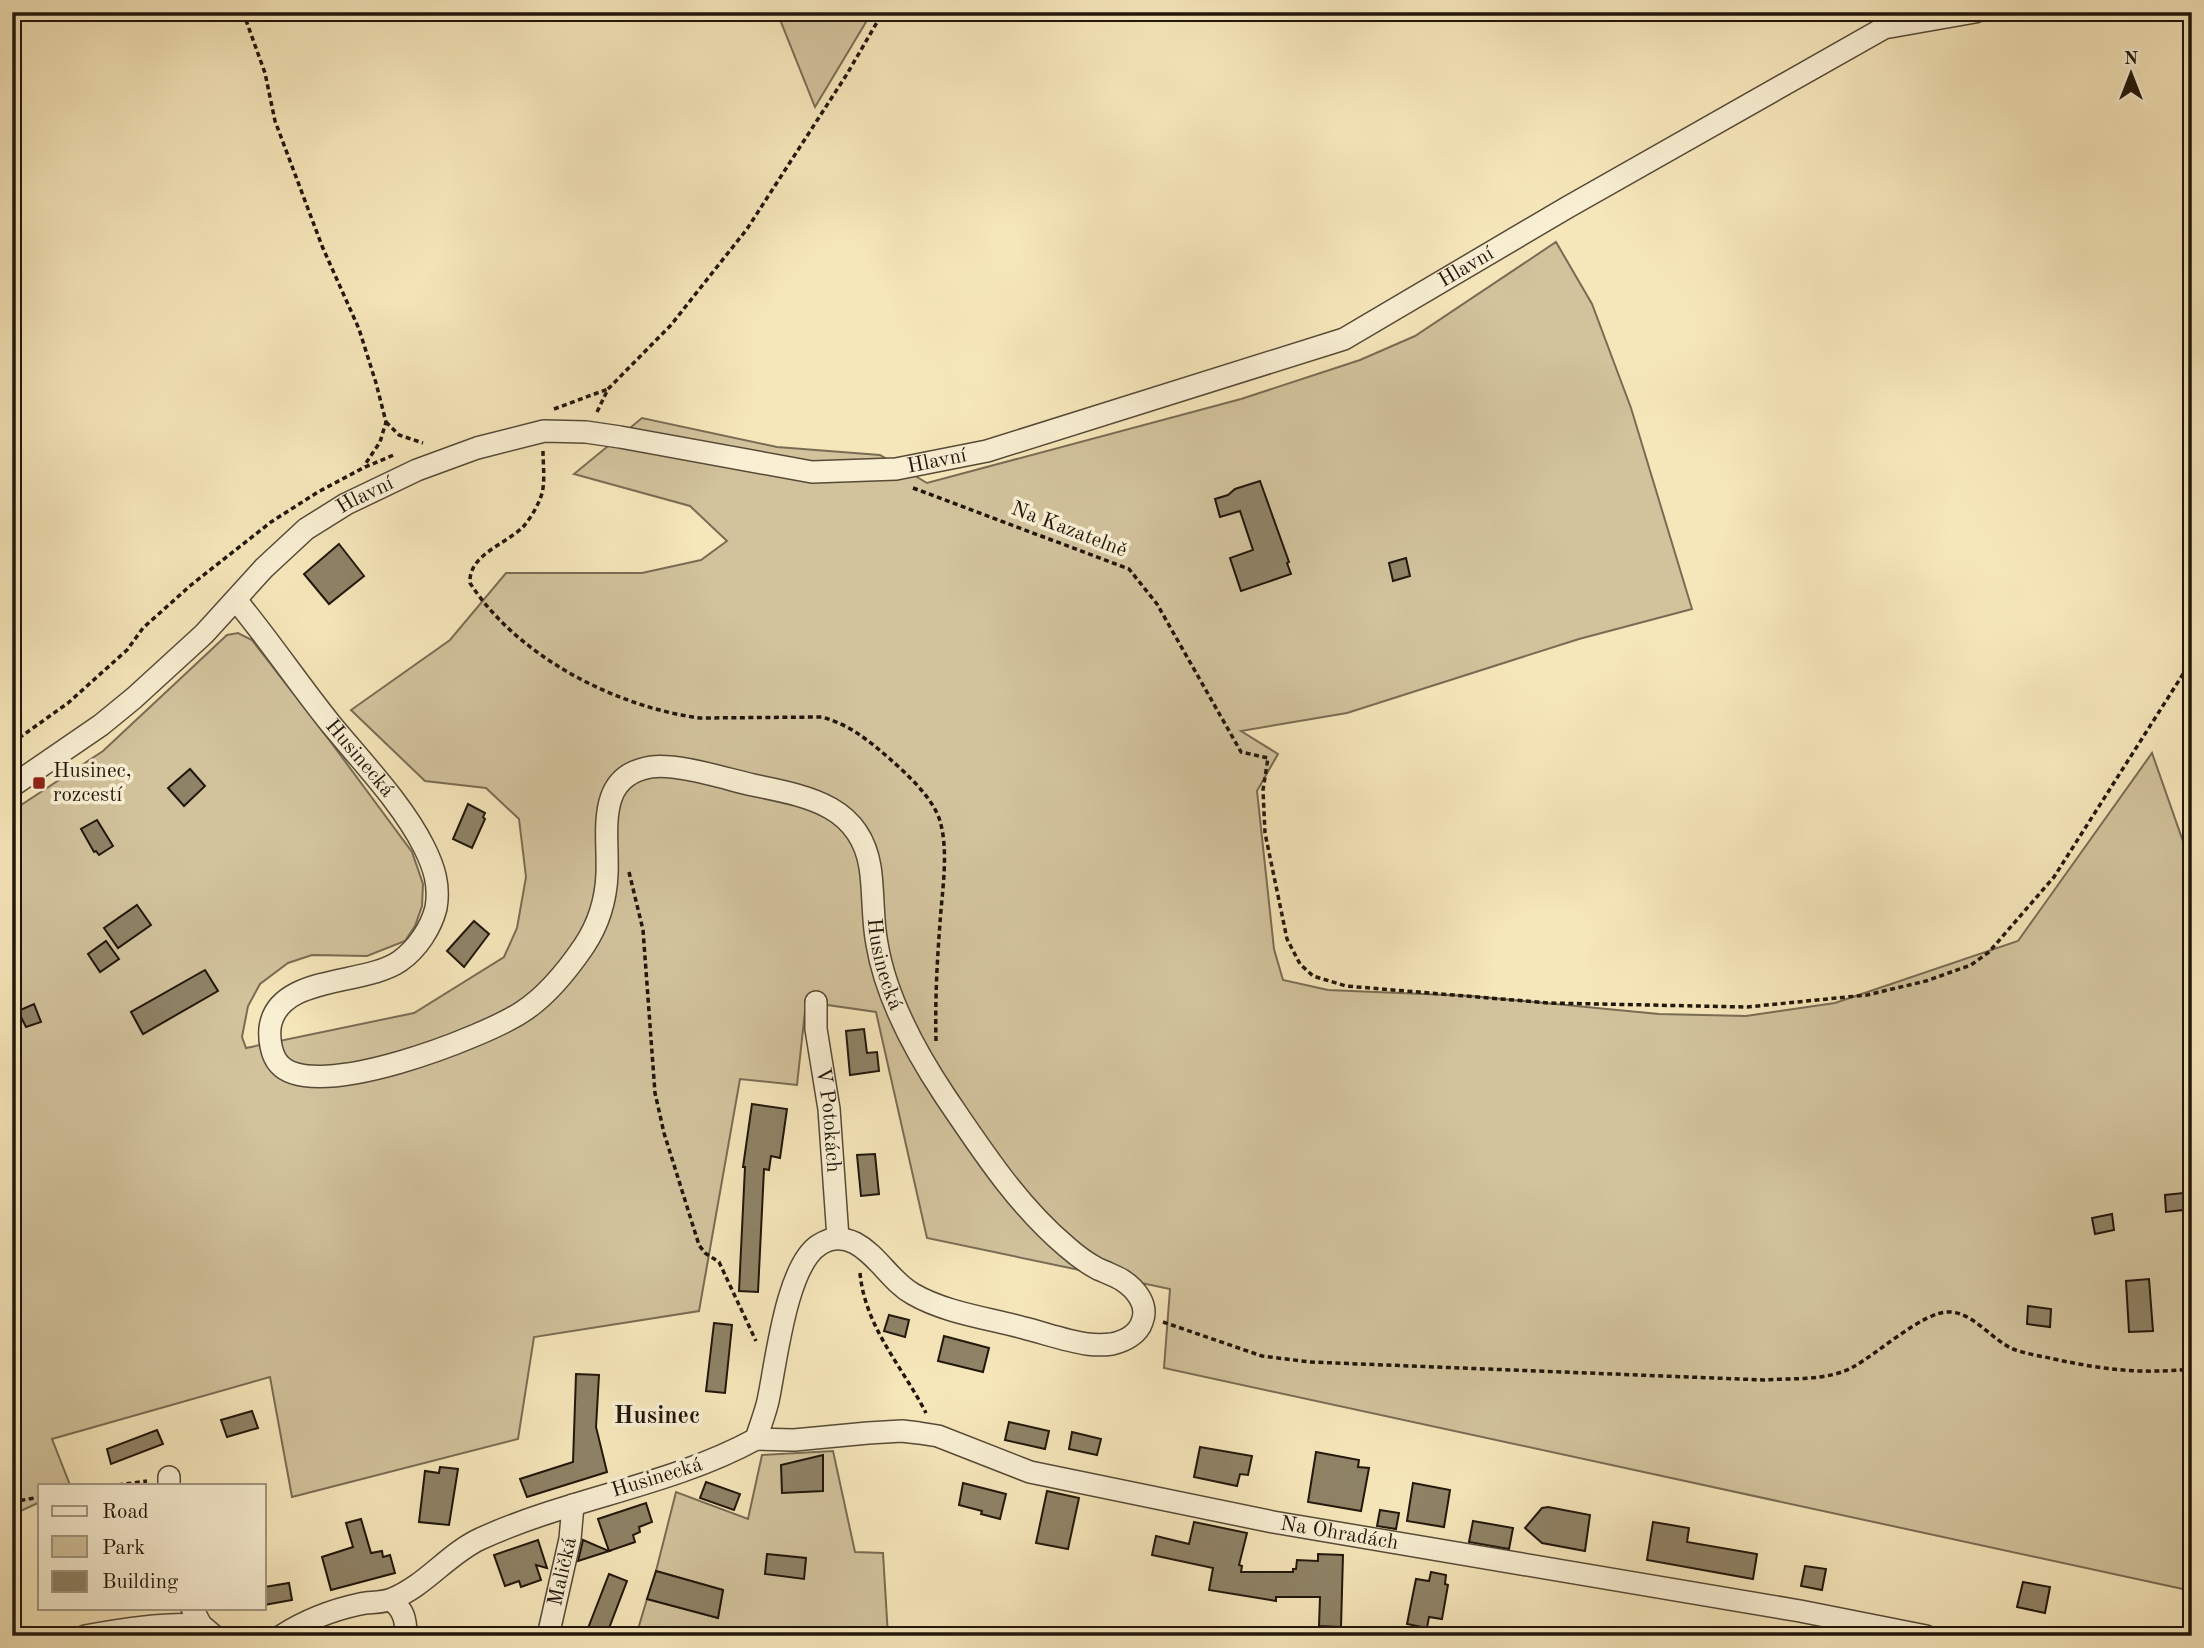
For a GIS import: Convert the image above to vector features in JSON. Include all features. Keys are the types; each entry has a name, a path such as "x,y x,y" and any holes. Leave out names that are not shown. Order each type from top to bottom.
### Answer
{"street":[{"name":"Hlavní","path":"12,786 101,725 134,698 236,600 264,568 306,530 345,504 417,471 477,448 544,431 586,432 812,472 896,469 987,451 1344,339 1568,207 1884,28 1975,12"},
{"name":"Husinecká","path":"236,600 398,807 421,840 437,877 435,911 422,939 402,959 380,972 310,987 281,1004 272,1018 269,1035 272,1051 279,1065 293,1074 312,1078 338,1077 475,1037 530,1007 558,980 588,940 603,906 607,873 606,811 612,796 632,774 652,767 677,769 825,803 852,826 864,845 869,862 877,944 887,984 904,1023 937,1084 986,1157 1038,1220 1086,1261 1121,1279 1137,1292 1145,1316"},
{"name":"V Potokách","path":"816,1002 816,1029 830,1109 838,1238"},
{"path":"756,1439 768,1401 773,1366 800,1268 810,1252 822,1242 838,1238 851,1241 864,1249 895,1281 914,1295 943,1307 1087,1344 1112,1344 1131,1337 1145,1316"},
{"name":"Na Ohradách","path":"756,1439 794,1440 902,1431 938,1436 1030,1472 1273,1522 1800,1611 1926,1636"},
{"name":"Husinecká","path":"281,1636 329,1612 391,1600 417,1585 448,1558 478,1540 541,1514 701,1466 756,1439"},
{"name":"Maličká","path":"548,1636 570,1539 573,1505"},
{"path":"391,1600 399,1606 406,1619 406,1636"},
{"path":"85,1636 123,1629 202,1623"}],"path":[{"path":"243,12 264,73 275,121 322,246 359,329 386,422 399,435 423,443"},
{"path":"586,432 608,390 671,325 747,229 883,12"},
{"path":"363,468 380,442 386,422"},
{"path":"544,431 541,498 522,528 491,549 472,568 470,583 480,599 531,649 593,685 645,705 700,719 822,717 840,722 859,732 897,765 932,804 940,822 943,849 936,976 936,1045"},
{"name":"Na Kazatelně","path":"896,469 909,486 1129,569 1157,604 1241,751 1268,758 1263,790 1265,833 1287,939 1300,964 1313,976 1346,986 1549,1003 1747,1007 1867,995 1926,981 1971,965 1989,952 2054,877 2192,660"},
{"path":"624,865 631,874 643,930 655,1093 664,1133 699,1245 705,1253 719,1262 760,1349 773,1366"},
{"path":"864,1249 860,1274 862,1292 876,1330 913,1388 938,1436"},
{"path":"1145,1316 1262,1356 1310,1362 1764,1380 1829,1375 1851,1368 1918,1324 1951,1311 1962,1315 2005,1344 2034,1354 2107,1370 2144,1372 2192,1369"},
{"path":"131,1484 169,1481"},
{"path":"12,1502 38,1497"}],"green space":[{"path":"777,12 872,12 815,107"},
{"path":"1556,242 1592,304 1631,408 1692,609 1579,639 1347,713 1241,731 1278,754 1257,791 1274,949 1283,980 1328,990 1471,996 1659,1014 1746,1016 1835,1003 2018,941 2152,753 2192,867 2192,1591 1164,1368 1170,1289 927,1238 876,1012 806,1002 797,1085 740,1079 699,1311 534,1337 518,1439 292,1497 270,1377 52,1439 70,1484 38,1484 38,1503 12,1515 12,811 103,751 227,635 238,633 252,640 412,852 423,884 422,906 415,926 405,941 367,956 312,955 288,963 260,984 248,1006 242,1037 246,1048 414,1013 504,957 517,928 526,877 519,819 486,788 425,781 351,710 450,640 506,573 642,573 701,560 727,541 690,506 574,474 642,418 777,447 880,455 927,483 1241,399 1360,360 1415,336"},
{"path":"833,1451 855,1552 883,1553 888,1636 636,1636 647,1599 718,1618 723,1590 656,1571 676,1492 748,1519 762,1455"}],"building":[{"path":"1260,481 1291,574 1241,591 1230,558 1253,550 1240,511 1220,517 1215,499"},
{"path":"339,544 364,576 329,604 304,574"},
{"path":"1406,558 1410,576 1393,581 1389,563"},
{"path":"190,769 205,786 184,806 168,788"},
{"path":"468,804 485,813 472,848 453,839"},
{"path":"97,820 113,846 99,855 94,852 81,829"},
{"path":"137,905 151,925 118,948 104,928"},
{"path":"474,921 489,934 464,967 447,951"},
{"path":"106,941 119,959 100,972 88,954"},
{"path":"205,970 218,991 143,1034 131,1012"},
{"path":"34,1004 41,1022 26,1027 18,1011"},
{"path":"864,1029 867,1053 877,1052 879,1071 850,1075 846,1031"},
{"path":"752,1104 787,1109 780,1158 771,1156 769,1170 764,1169 758,1292 739,1291 743,1167"},
{"path":"875,1154 879,1194 861,1196 857,1155"},
{"path":"2183,1193 2183,1210 2166,1212 2165,1195"},
{"path":"2112,1214 2114,1230 2095,1234 2092,1218"},
{"path":"2149,1279 2153,1331 2129,1332 2126,1281"},
{"path":"2028,1306 2051,1309 2050,1327 2027,1324"},
{"path":"889,1315 909,1320 905,1337 884,1331"},
{"path":"714,1323 732,1325 725,1393 706,1391"},
{"path":"944,1336 989,1348 983,1372 938,1361"},
{"path":"576,1374 599,1375 596,1427 607,1472 527,1497 520,1479 573,1462"},
{"path":"252,1411 258,1428 227,1437 221,1420"},
{"path":"1009,1422 1049,1431 1045,1449 1005,1440"},
{"path":"157,1430 163,1444 111,1464 107,1449"},
{"path":"1072,1432 1101,1439 1097,1455 1069,1449"},
{"path":"1200,1447 1252,1456 1248,1475 1240,1474 1237,1486 1194,1477"},
{"path":"1316,1452 1359,1460 1358,1467 1369,1468 1361,1511 1308,1502"},
{"path":"823,1455 823,1491 782,1493 781,1465"},
{"path":"440,1467 458,1469 449,1525 419,1522 425,1471 439,1473"},
{"path":"706,1482 740,1494 734,1510 700,1498"},
{"path":"963,1483 1006,1494 1000,1519 959,1505"},
{"path":"1413,1483 1450,1490 1444,1527 1407,1521"},
{"path":"1047,1491 1079,1498 1068,1549 1036,1543"},
{"path":"646,1503 652,1522 639,1527 640,1532 633,1535 635,1542 609,1551 598,1519"},
{"path":"1542,1508 1590,1515 1585,1551 1542,1543 1525,1528"},
{"path":"1380,1510 1399,1513 1396,1529 1377,1526"},
{"path":"361,1519 371,1553 382,1551 383,1557 390,1555 395,1573 331,1590 322,1557 353,1547 346,1523"},
{"path":"1473,1521 1513,1528 1509,1549 1469,1542"},
{"path":"1194,1522 1247,1533 1239,1565 1242,1566 1241,1572 1293,1572 1297,1560 1318,1561 1318,1554 1343,1555 1341,1627 1319,1626 1320,1597 1276,1597 1276,1601 1209,1590 1213,1568 1152,1555 1156,1536 1189,1544"},
{"path":"1653,1522 1689,1528 1687,1542 1757,1554 1753,1579 1647,1560"},
{"path":"538,1540 547,1568 536,1565 541,1580 521,1587 519,1581 505,1586 494,1555"},
{"path":"583,1540 609,1551 578,1561"},
{"path":"767,1554 806,1558 804,1579 765,1574"},
{"path":"1805,1566 1826,1569 1822,1590 1801,1586"},
{"path":"656,1571 723,1590 718,1618 647,1599"},
{"path":"1431,1572 1446,1575 1445,1584 1448,1585 1442,1619 1429,1617 1427,1628 1407,1624 1416,1579 1429,1581"},
{"path":"609,1574 627,1581 606,1636 585,1636"},
{"path":"2023,1582 2050,1587 2045,1613 2017,1607"},
{"path":"289,1583 292,1600 266,1605 266,1587"}],"place":[{"name":"Husinec, rozcestí","path":"39,783"}],"district":[{"name":"Husinec","path":"657,1417"}]}
